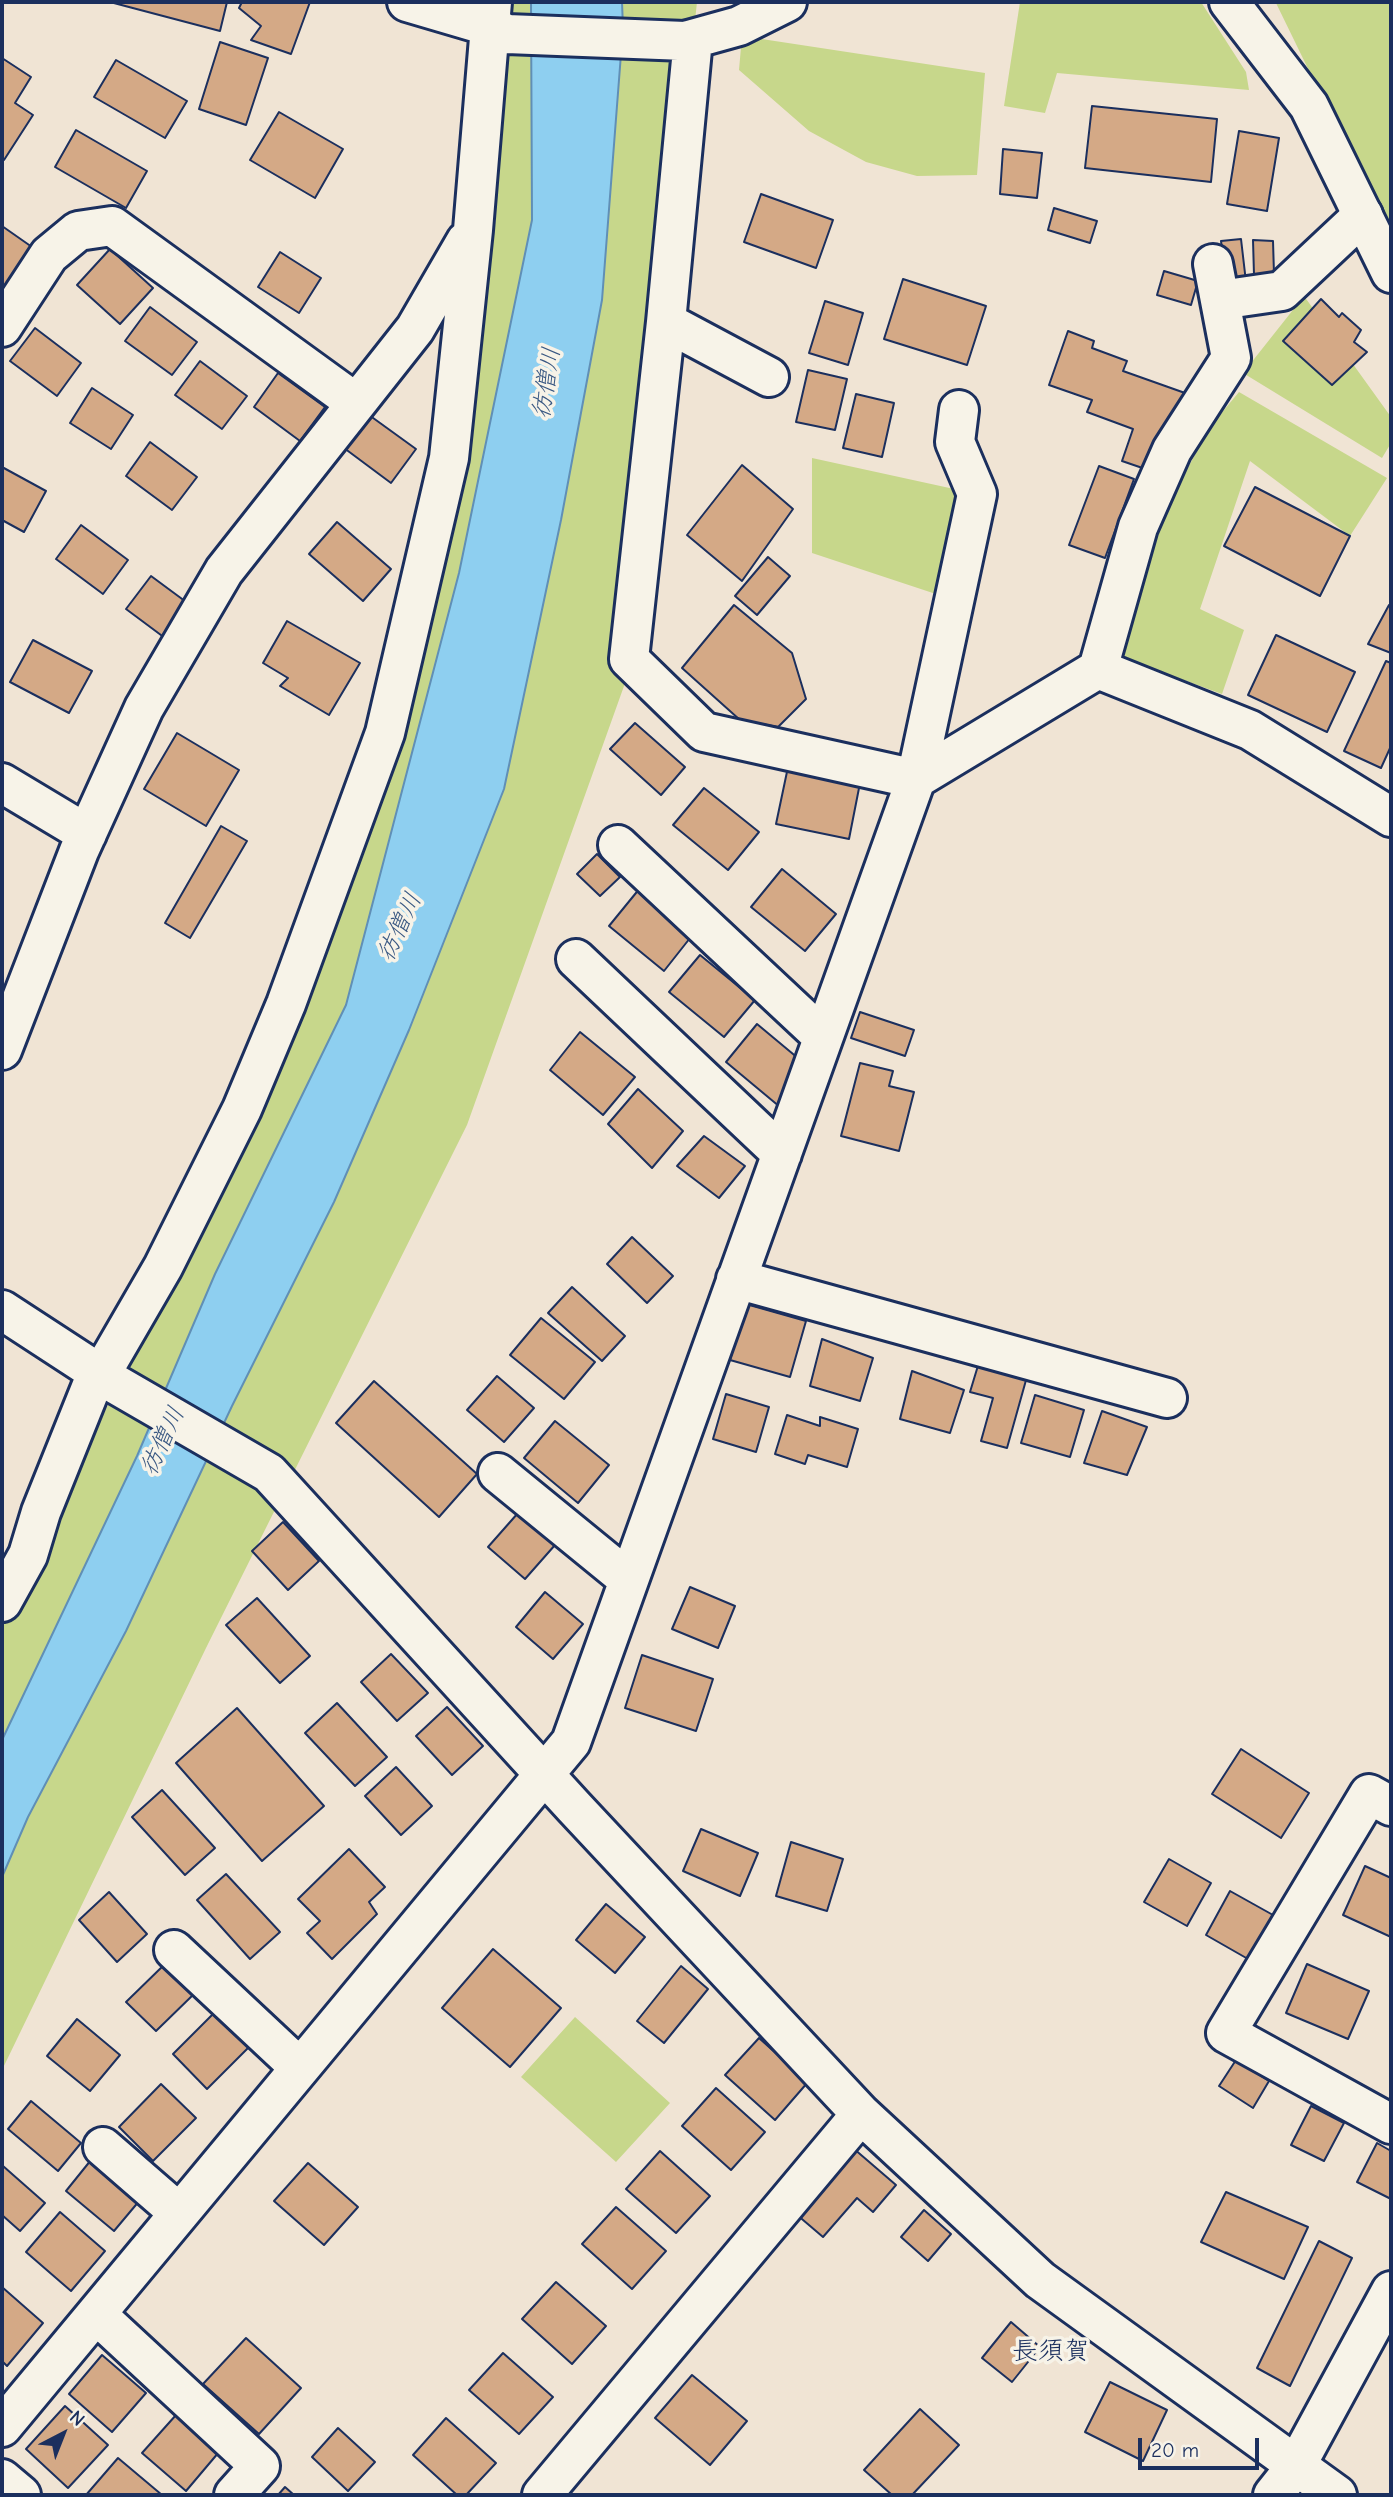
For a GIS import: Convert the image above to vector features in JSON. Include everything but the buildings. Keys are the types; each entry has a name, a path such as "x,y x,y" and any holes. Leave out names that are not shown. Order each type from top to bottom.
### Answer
{"street":[{"path":"407,2 497,21 689,40 739,26 788,2"},
{"path":"1229,2 1309,106 1391,273"},
{"path":"109,1380 243,1110 286,1004 385,733 449,458 497,21"},
{"path":"689,40 666,322 629,659 704,732 916,779 1098,668 1143,516 1172,450 1231,358 1217,282 1282,290 1363,215"},
{"path":"2,327 49,255 78,231 112,226 356,403"},
{"path":"2,1050 87,834 144,708 223,571 415,329 473,230"},
{"path":"666,322 769,377"},
{"path":"2,2427 571,1742 916,779 977,494 955,442 959,410"},
{"path":"1098,668 1250,730 1391,817"},
{"path":"2,783 87,834"},
{"path":"618,845 823,1037"},
{"path":"576,959 782,1154"},
{"path":"736,1279 1167,1398"},
{"path":"2,1310 109,1380 269,1473 544,1774 861,2114 1040,2280 1284,2481 1337,2495"},
{"path":"2,1602 28,1555 41,1513 94,1380 109,1380"},
{"path":"498,1474 629,1580"},
{"path":"1391,1806 1369,1794 1226,2034 1391,2124"},
{"path":"174,1951 300,2068"},
{"path":"542,2495 861,2114"},
{"path":"103,2147 179,2213"},
{"path":"1284,2481 1391,2291"},
{"path":"96,2314 260,2466 234,2495"},
{"path":"2,2479 21,2495"}],"green space":[{"path":"498,2 697,2 624,686 467,1125 206,1648 2,2070 2,1601 190,1254 362,826 496,219"},
{"path":"1020,2 1201,2 1246,72 1249,90 1057,73 1045,113 1004,106"},
{"path":"1274,2 1391,2 1391,239 1276,3"},
{"path":"742,36 985,73 977,175 917,176 866,162 809,131 739,70"},
{"path":"1304,296 1391,417 1391,443 1382,458 1243,373"},
{"path":"1239,392 1387,478 1350,536 1250,461 1200,609 1244,630 1222,694 1123,658 1139,583 1164,513 1209,428"},
{"path":"812,458 977,494 954,600 812,553"},
{"path":"575,2017 670,2103 616,2162 521,2077"}],"water":[{"name":"彷僧川","path":"531,2 622,2 623,28 602,300 561,520 504,789 409,1030 334,1202 232,1406 126,1631 28,1817 2,1877 2,1740 137,1456 215,1274 346,1005 459,573 532,220"}],"district":[{"name":"長須賀","path":"1051,2352"}]}
